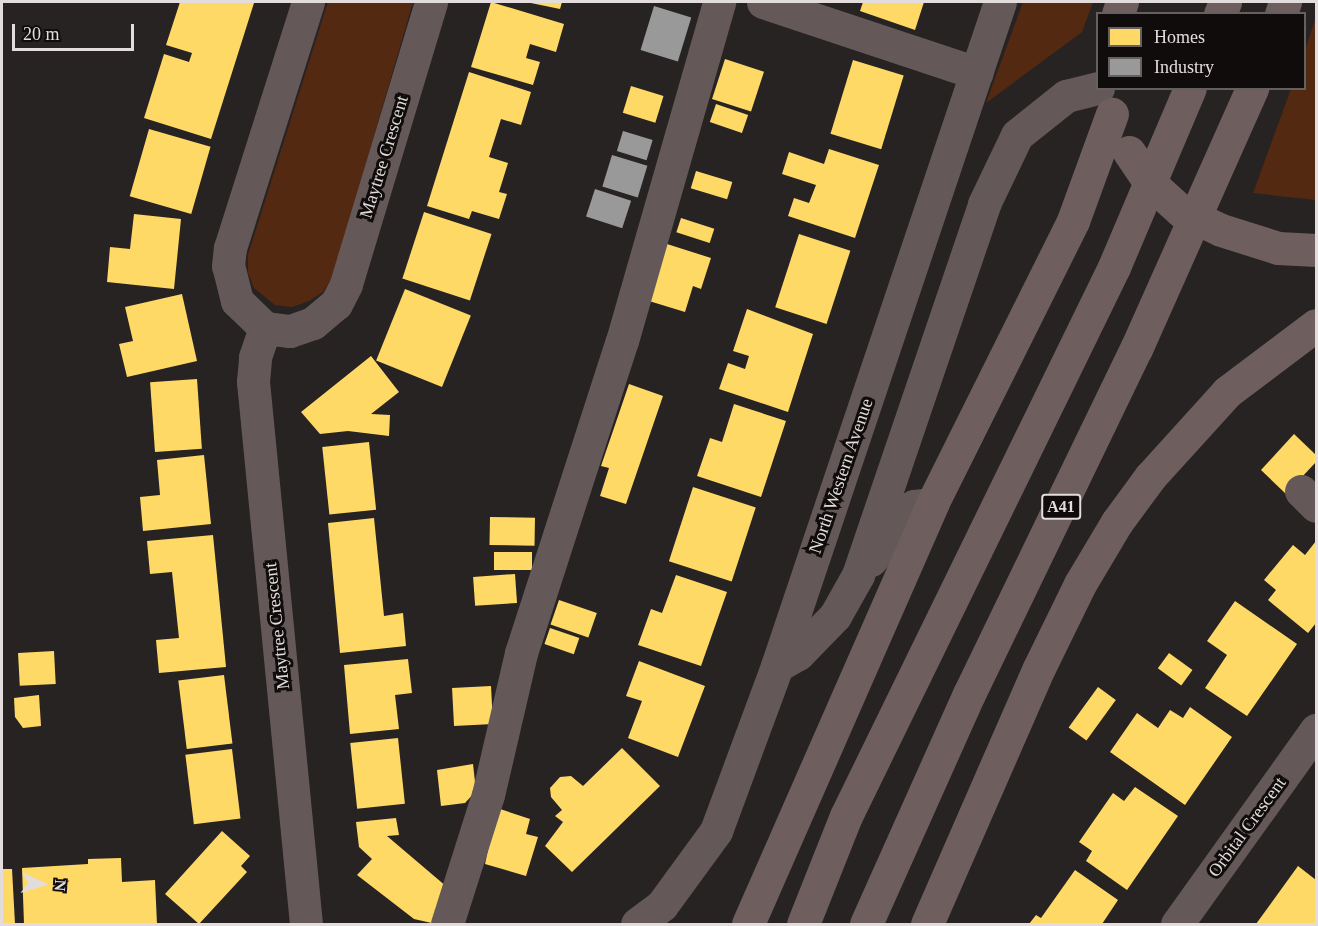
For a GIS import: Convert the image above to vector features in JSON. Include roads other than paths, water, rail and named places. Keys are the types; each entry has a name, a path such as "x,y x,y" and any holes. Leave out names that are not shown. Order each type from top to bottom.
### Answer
{"highway":[{"path":"802,924 846,816 1114,267 1189,90"},
{"name":"A41","path":"866,924 969,694 1141,339 1251,90"},
{"path":"1105,97 1129,152 1149,182 1181,211 1221,230 1278,248 1317,250"},
{"path":"748,924 932,504 1073,221 1105,97"},
{"path":"927,924 1039,668 1080,584 1118,522 1150,477 1227,392 1317,325"}],"street":[{"path":"265,328 237,301 228,266 230,248 308,2"},
{"name":"Maytree Crescent","path":"306,924 253,382 255,357 265,328 290,331 313,323 336,304 346,284 431,2"},
{"path":"447,924 488,795 521,653 622,341 719,2"},
{"path":"763,2 977,73"},
{"name":"North Western Avenue","path":"637,924 662,905 716,831 777,666 1000,2"},
{"path":"858,575 984,204 1017,135 1066,96 1105,97"},
{"path":"777,666 798,654 835,616 858,575 914,506 932,504"},
{"name":"Orbital Crescent","path":"1177,924 1317,730"}]}
